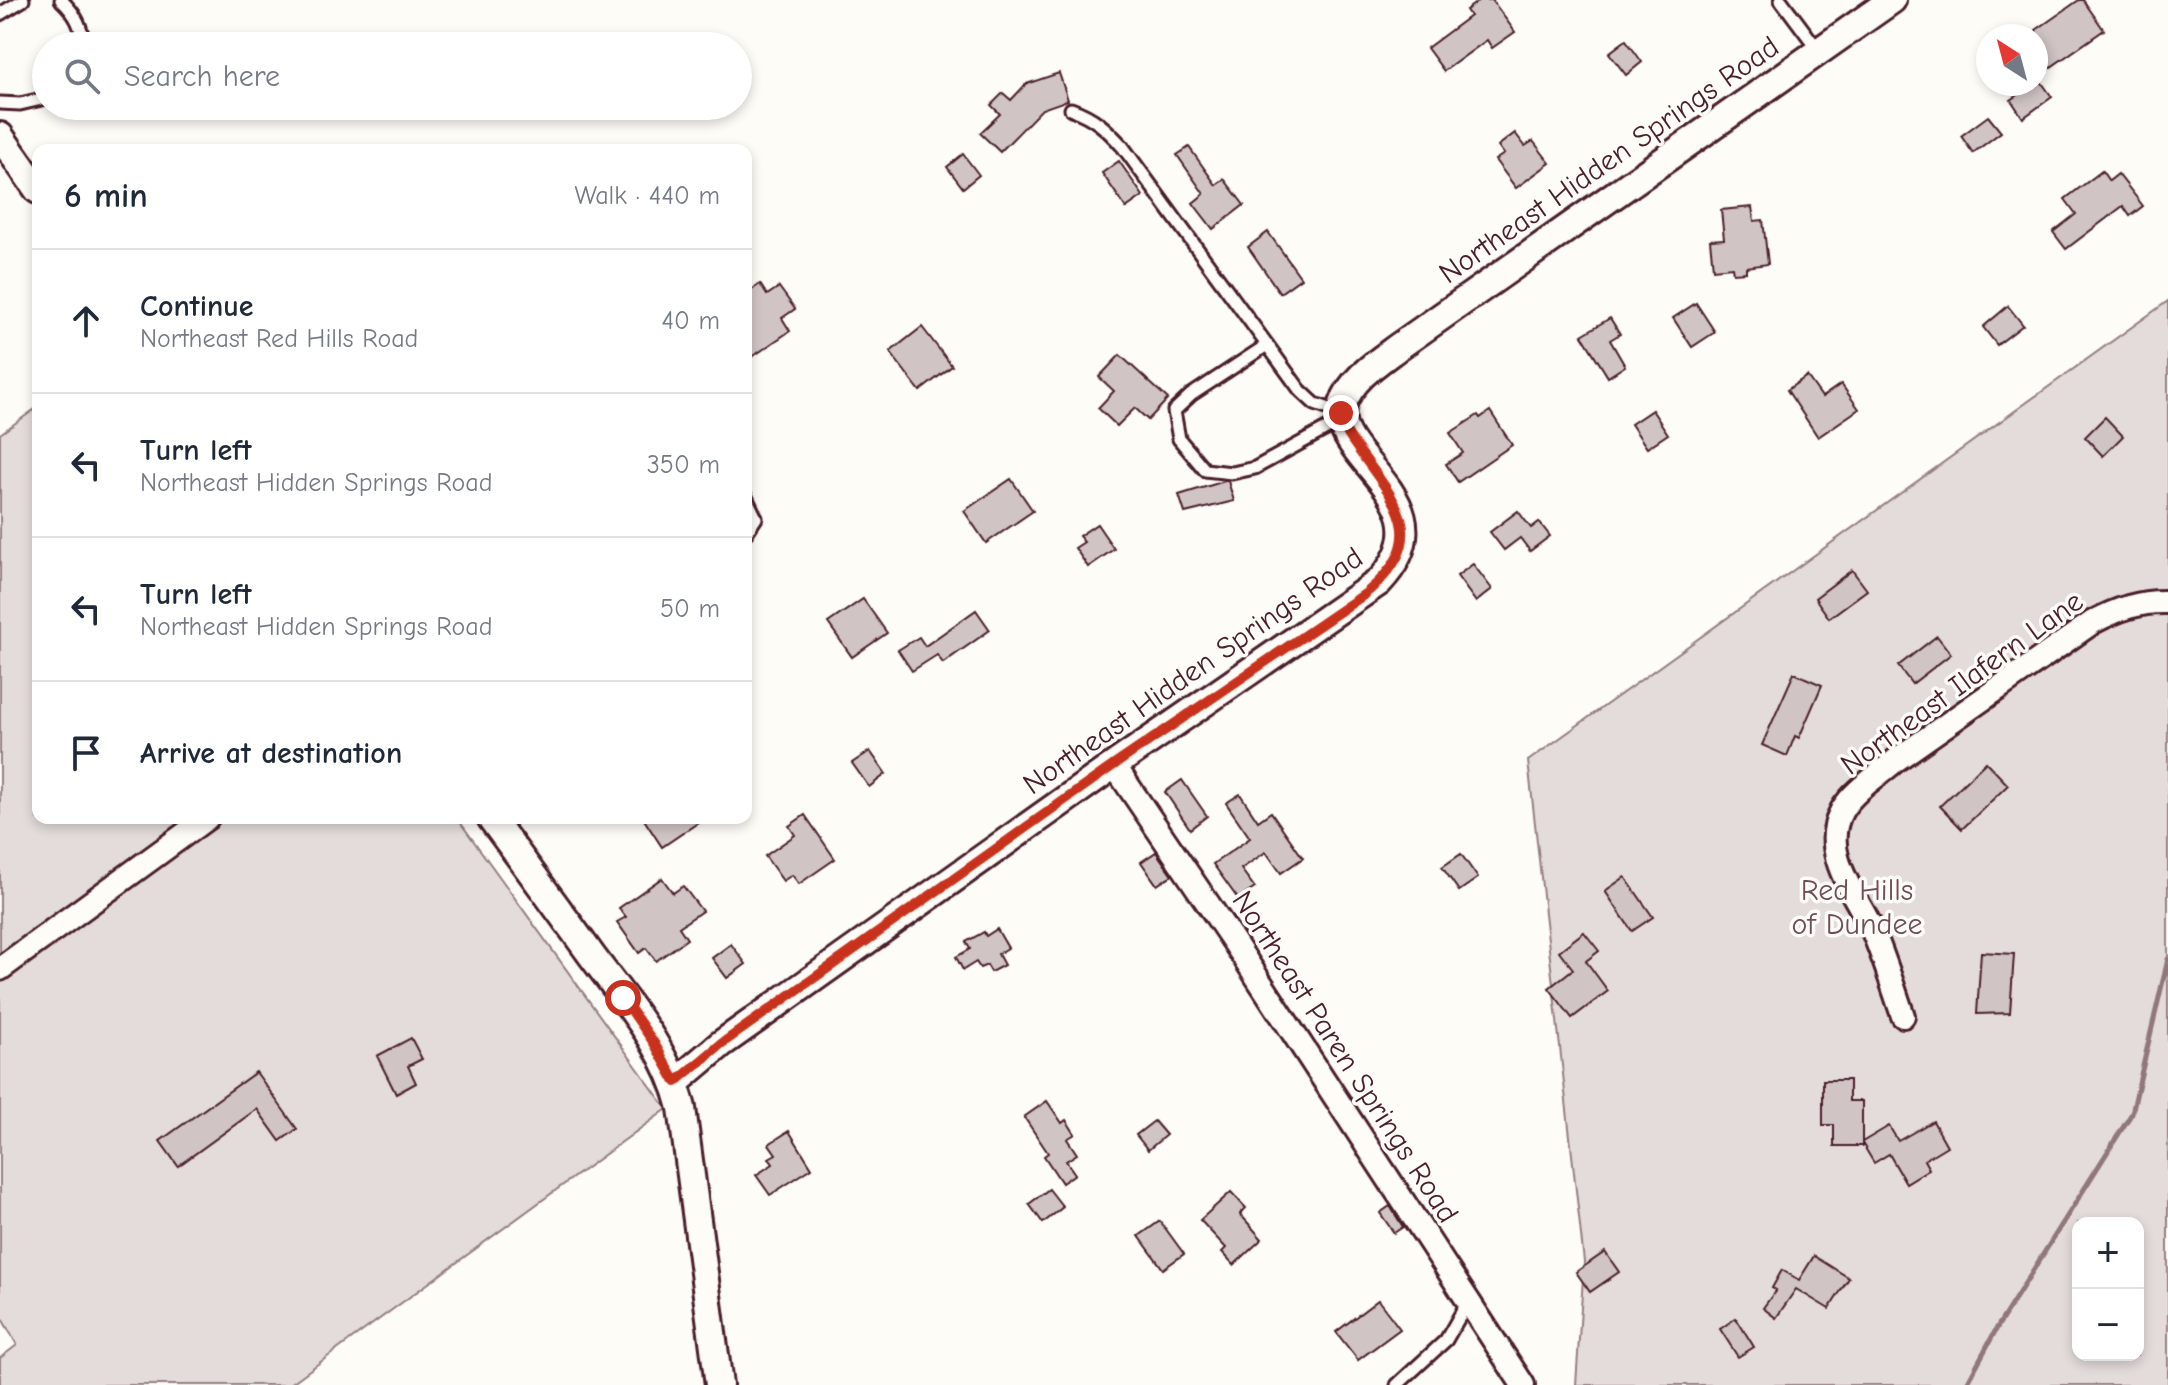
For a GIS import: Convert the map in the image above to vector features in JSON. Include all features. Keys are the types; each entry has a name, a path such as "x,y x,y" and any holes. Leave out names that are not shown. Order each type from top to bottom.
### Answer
{"street":[{"name":"Northeast Hidden Springs Road","path":"676,1082 721,1044 1114,765 1365,594 1392,568 1403,544 1402,520 1398,507 1349,436 1341,417 1346,397 1354,385 1389,354 1892,0"},
{"path":"0,136 32,181"},
{"name":"Northeast Ilafern Lane","path":"1903,1016 1872,930 1843,874 1837,854 1834,838 1842,810 1867,784 1920,743 2093,622 2120,608 2151,601 2168,602"},
{"name":"Northeast Paren Springs Road","path":"1114,765 1234,942 1523,1385"},
{"path":"0,969 199,824"},
{"path":"495,824 623,998 676,1082 719,1385"}],"lane":[{"path":"0,14 23,0"},
{"path":"61,0 76,19 81,32"},
{"path":"1781,0 1819,51"},
{"path":"0,103 32,101"},
{"path":"1071,109 1087,114 1106,127 1300,390 1315,404 1341,417"},
{"path":"1267,345 1191,395 1174,411 1179,439 1205,470 1232,473 1255,468 1341,417"},
{"path":"1397,1385 1446,1340 1469,1300"}],"green space":[{"name":"Red Hills of Dundee","path":"2168,301 2168,1385 1576,1385 1584,1262 1528,761"},
{"path":"32,411 32,824 461,824 667,1109 289,1385 0,1385 0,1358 17,1345 0,1315 0,434"}],"building":[{"path":"1480,0 1492,0 1515,32 1492,48 1487,40 1444,71 1427,48 1470,16 1466,10"},
{"path":"2083,0 2104,30 2048,69 2048,24 2045,24"},
{"path":"1626,40 1642,62 1626,75 1609,53"},
{"path":"1059,73 1068,100 1042,109 1000,152 980,133 1000,114 991,105 1003,93 1011,100 1026,84"},
{"path":"2048,91 2052,97 2023,118 2011,100 2017,96 2048,96"},
{"path":"1988,116 2001,132 1973,153 1961,136"},
{"path":"1515,133 1525,146 1533,141 1550,163 1516,188 1495,160 1504,154 1498,146"},
{"path":"1189,147 1216,185 1224,179 1244,205 1213,229 1193,203 1204,194 1177,155"},
{"path":"963,154 979,175 963,188 947,167"},
{"path":"1119,161 1143,196 1126,208 1102,173"},
{"path":"2102,171 2109,181 2118,174 2143,206 2130,216 2123,206 2066,249 2053,232 2076,214 2065,199"},
{"path":"1752,207 1754,221 1763,220 1768,264 1746,267 1746,272 1733,273 1732,267 1713,269 1710,240 1724,239 1721,210"},
{"path":"1268,232 1301,278 1280,293 1248,247"},
{"path":"760,284 767,295 779,287 795,309 782,318 790,331 752,357 752,290"},
{"path":"1696,303 1715,332 1692,347 1673,318"},
{"path":"2008,306 2023,325 1997,345 1983,327"},
{"path":"1610,318 1620,334 1610,340 1625,366 1608,377 1582,335"},
{"path":"922,327 952,366 920,391 890,352"},
{"path":"1120,355 1168,399 1148,420 1135,408 1117,426 1098,408 1114,391 1099,377"},
{"path":"1807,376 1822,397 1841,384 1859,409 1818,437 1787,390"},
{"path":"1652,410 1668,434 1647,448 1631,424"},
{"path":"1490,411 1512,445 1458,482 1446,464 1463,453 1450,433"},
{"path":"2105,417 2123,436 2103,456 2085,437"},
{"path":"1011,479 1033,511 986,543 964,511"},
{"path":"1228,481 1234,501 1185,513 1179,495"},
{"path":"1518,511 1531,528 1539,522 1550,536 1530,551 1520,538 1504,550 1490,532"},
{"path":"1097,524 1114,549 1088,567 1075,548 1084,542 1079,536"},
{"path":"1473,564 1492,589 1476,602 1457,576"},
{"path":"1852,570 1867,590 1829,618 1815,598"},
{"path":"863,599 887,633 852,657 828,623"},
{"path":"976,610 990,630 943,663 937,655 912,671 898,650 919,637 925,646"},
{"path":"1937,636 1951,654 1912,684 1898,666"},
{"path":"1794,673 1822,685 1799,738 1795,736 1787,756 1762,745"},
{"path":"870,751 886,774 869,787 852,763"},
{"path":"1986,762 2008,785 1962,829 1940,806"},
{"path":"1182,780 1207,816 1190,829 1165,792"},
{"path":"1240,794 1258,821 1271,812 1303,858 1281,873 1266,852 1241,869 1255,888 1238,899 1213,864 1250,838 1226,803"},
{"path":"805,815 835,859 799,884 792,875 783,881 765,856 795,835 789,826"},
{"path":"647,824 696,824 662,847"},
{"path":"1156,852 1172,875 1157,885 1141,862"},
{"path":"1461,854 1478,878 1459,891 1442,867"},
{"path":"1625,877 1653,917 1632,931 1605,891"},
{"path":"662,878 673,893 683,886 702,911 679,927 687,939 656,961 646,948 639,953 617,922 626,917 619,908"},
{"path":"997,929 1008,948 998,954 1004,965 991,972 987,965 980,968 976,962 963,970 956,957 970,949 966,942"},
{"path":"1584,932 1599,951 1586,961 1608,991 1572,1018 1549,988 1573,969 1559,951"},
{"path":"731,944 746,964 727,978 712,958"},
{"path":"1981,952 2014,954 2010,1013 1977,1014"},
{"path":"411,1038 422,1059 408,1066 416,1083 396,1094 377,1056"},
{"path":"256,1072 297,1129 280,1141 257,1109 178,1166 160,1141"},
{"path":"1823,1080 1849,1080 1849,1101 1862,1101 1862,1142 1889,1126 1898,1141 1933,1121 1947,1146 1924,1160 1929,1169 1906,1183 1889,1154 1874,1163 1862,1143 1862,1146 1834,1146 1834,1125 1823,1125"},
{"path":"1047,1101 1062,1123 1066,1120 1075,1134 1067,1139 1077,1154 1066,1161 1075,1174 1062,1183 1044,1156 1048,1153 1024,1117"},
{"path":"1154,1121 1166,1135 1148,1150 1136,1135"},
{"path":"789,1131 812,1168 770,1195 756,1175 773,1164 769,1158 776,1154 769,1144"},
{"path":"1049,1189 1063,1207 1043,1223 1029,1204"},
{"path":"1231,1192 1246,1208 1240,1214 1262,1239 1234,1265 1222,1252 1226,1248 1200,1220"},
{"path":"1390,1206 1403,1227 1394,1233 1380,1213"},
{"path":"1160,1221 1184,1254 1163,1269 1139,1236"},
{"path":"1605,1252 1619,1272 1590,1292 1576,1272"},
{"path":"1814,1256 1849,1278 1829,1309 1796,1289 1776,1318 1763,1308 1776,1290 1772,1288 1782,1270 1799,1280"},
{"path":"1378,1300 1400,1329 1358,1360 1336,1332"},
{"path":"1736,1318 1754,1347 1738,1357 1720,1329"}],"waterway":[{"path":"1966,1385 1998,1326 2132,1113 2168,959"}],"route":[{"path":"623,998 676,1082 721,1044 1114,765 1365,594 1400,556 1404,533 1392,495 1349,436 1341,421 1341,413"}]}
